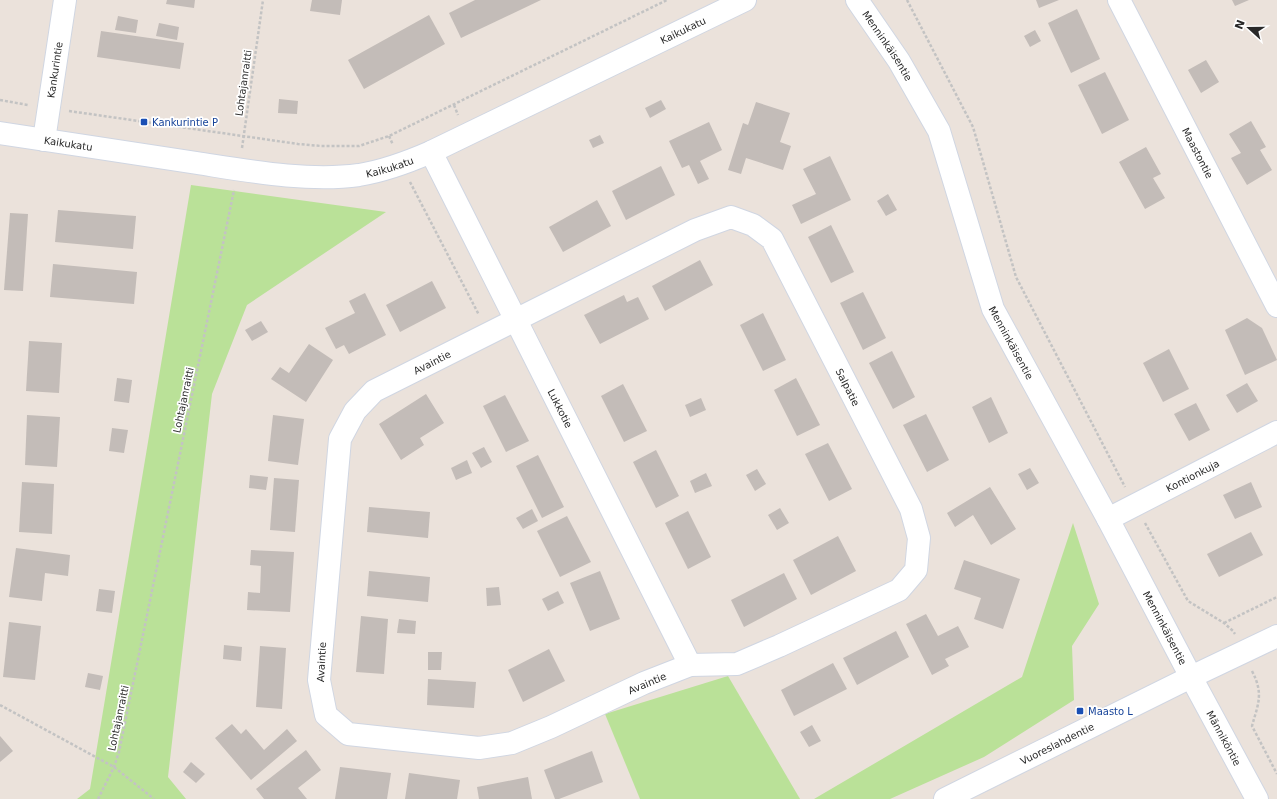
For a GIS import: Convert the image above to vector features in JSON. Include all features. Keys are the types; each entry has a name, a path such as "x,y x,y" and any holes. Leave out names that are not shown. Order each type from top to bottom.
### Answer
{"street":[{"name":"Kankurintie","path":"44,140 65,0"},
{"name":"Kaikukatu","path":"0,133 238,169 327,177 360,174 401,164 431,152 745,0"},
{"name":"Menninkäisentie","path":"857,0 899,61 939,131 993,309 1108,519 1191,677"},
{"name":"Maastontie","path":"1119,0 1277,306"},
{"name":"Lukkotie","path":"431,152 690,665"},
{"name":"Salpatie","path":"516,319 695,230 731,217 753,226 772,239 911,509 919,538 916,570 899,590 737,664 690,665"},
{"name":"Avaintie","path":"516,319 374,391 356,411 340,439 319,680 326,715 348,734 479,748 512,743 551,727 644,683 690,665"},
{"name":"Kontionkuja","path":"1108,519 1277,432"},
{"name":"Vuoreslahdentie","path":"945,799 1277,636"},
{"name":"Männiköntie","path":"1191,677 1257,799"}],"path":[{"name":"Lohtajanraitti","path":"98,799 114,767 119,752 238,169 263,0"},
{"path":"0,100 298,144 359,146 389,136 667,0"},
{"path":"907,0 973,127 1016,277 1135,505 1188,601 1224,623 1233,631 1256,678 1260,694 1252,726 1277,774"},
{"path":"401,164 488,333"},
{"path":"1224,623 1277,597"},
{"path":"0,705 114,767 154,799"}],"green space":[{"path":"191,185 386,212 247,305 212,394 168,777 186,799 77,799 90,789"},
{"path":"1073,523 1099,604 1072,646 1074,700 984,757 890,799 814,799 1022,677"},
{"path":"728,676 800,799 640,799 605,714"}],"building":[{"path":"167,0 195,0 194,8 166,4"},
{"path":"312,0 342,0 340,15 310,11"},
{"path":"475,0 541,0 461,38 449,13"},
{"path":"1036,0 1059,0 1039,8"},
{"path":"1232,0 1249,0 1235,6"},
{"path":"1077,9 1100,59 1071,73 1048,23"},
{"path":"429,15 445,44 364,89 348,60"},
{"path":"118,16 138,20 136,33 115,30"},
{"path":"159,23 179,27 177,40 156,36"},
{"path":"1035,30 1041,41 1030,47 1024,36"},
{"path":"101,31 184,43 180,69 97,57"},
{"path":"1206,60 1219,82 1201,93 1188,70"},
{"path":"1105,72 1129,120 1102,134 1078,85"},
{"path":"279,99 298,101 297,114 278,113"},
{"path":"661,100 666,109 650,118 645,108"},
{"path":"756,102 790,113 780,142 791,146 783,170 746,158 741,174 728,170 743,123 748,125"},
{"path":"1251,121 1266,147 1260,150 1272,170 1247,185 1231,158 1241,153 1229,134"},
{"path":"709,122 722,150 700,161 709,179 698,184 689,165 682,168 669,141"},
{"path":"600,135 604,143 593,148 589,140"},
{"path":"1146,147 1161,174 1153,178 1165,198 1145,209 1119,162"},
{"path":"830,156 851,200 801,224 792,205 816,194 803,169"},
{"path":"661,166 675,195 626,220 612,191"},
{"path":"888,194 897,210 886,216 877,201"},
{"path":"597,200 611,226 563,252 549,227"},
{"path":"58,210 136,216 133,249 55,242"},
{"path":"10,213 28,214 23,291 4,290"},
{"path":"831,225 854,272 831,283 808,237"},
{"path":"700,260 713,285 665,311 652,286"},
{"path":"53,264 137,272 134,304 50,297"},
{"path":"432,281 446,308 400,332 386,305"},
{"path":"863,292 886,338 863,350 840,303"},
{"path":"365,293 386,335 349,354 344,345 336,349 325,328 355,313 349,301"},
{"path":"624,295 627,302 638,297 649,319 600,344 584,315"},
{"path":"763,313 786,360 763,371 740,325"},
{"path":"1247,318 1262,328 1277,360 1245,375 1225,330"},
{"path":"261,321 268,332 252,341 245,330"},
{"path":"29,341 62,343 59,393 26,391"},
{"path":"309,344 333,360 306,402 271,379 280,367 289,373"},
{"path":"1169,349 1189,389 1163,402 1143,363"},
{"path":"892,351 915,397 893,409 869,363"},
{"path":"117,378 132,380 129,403 114,401"},
{"path":"796,378 820,425 797,436 774,390"},
{"path":"1247,383 1258,401 1237,413 1226,395"},
{"path":"623,384 647,431 624,442 601,396"},
{"path":"426,394 444,423 420,438 424,445 401,460 379,424"},
{"path":"505,395 529,441 506,452 483,406"},
{"path":"991,397 1008,433 989,443 972,407"},
{"path":"701,398 706,410 690,417 685,405"},
{"path":"1196,403 1210,430 1189,441 1174,414"},
{"path":"926,414 949,460 927,472 903,425"},
{"path":"27,415 60,417 57,467 25,465"},
{"path":"273,415 304,419 298,465 268,461"},
{"path":"112,428 128,430 124,453 109,451"},
{"path":"828,443 852,489 829,501 805,454"},
{"path":"484,447 492,462 481,468 472,453"},
{"path":"656,450 679,496 656,508 633,462"},
{"path":"538,455 564,507 542,518 516,466"},
{"path":"467,460 472,473 456,480 451,468"},
{"path":"1030,468 1039,483 1027,490 1018,474"},
{"path":"757,469 766,484 755,491 746,475"},
{"path":"706,473 712,486 695,493 690,481"},
{"path":"250,475 268,477 266,490 249,488"},
{"path":"274,478 299,480 295,532 270,530"},
{"path":"22,482 54,484 52,534 19,532"},
{"path":"1251,482 1262,507 1235,519 1223,495"},
{"path":"990,487 1016,529 991,545 973,515 955,527 947,513"},
{"path":"369,507 430,512 428,538 367,532"},
{"path":"780,508 789,523 777,530 768,515"},
{"path":"532,509 538,521 523,529 516,518"},
{"path":"688,511 711,557 688,569 665,523"},
{"path":"567,516 591,562 560,577 537,531"},
{"path":"1251,532 1263,555 1219,577 1207,554"},
{"path":"838,536 856,571 811,595 793,560"},
{"path":"16,548 70,555 68,576 45,573 42,601 9,597"},
{"path":"251,550 294,552 290,612 247,610 248,592 260,593 261,566 250,565"},
{"path":"964,560 1020,579 1003,629 974,619 981,598 954,589"},
{"path":"369,571 430,577 428,602 367,596"},
{"path":"600,571 620,619 590,631 570,583"},
{"path":"784,573 797,599 744,627 731,600"},
{"path":"499,587 501,605 487,606 486,588"},
{"path":"99,589 115,591 112,613 96,611"},
{"path":"558,591 564,603 548,611 542,599"},
{"path":"926,614 938,636 958,626 969,647 945,659 949,666 932,675 906,624"},
{"path":"361,616 388,619 384,674 356,672"},
{"path":"399,619 416,621 415,634 397,633"},
{"path":"9,622 41,626 35,680 3,677"},
{"path":"896,631 909,657 857,685 843,658"},
{"path":"224,645 242,647 241,661 223,659"},
{"path":"260,646 286,648 282,709 256,707"},
{"path":"549,649 565,681 523,702 508,670"},
{"path":"428,652 442,652 441,670 428,670"},
{"path":"833,663 847,689 794,716 781,690"},
{"path":"88,673 103,676 100,690 85,687"},
{"path":"428,679 476,682 474,708 427,705"},
{"path":"232,724 241,734 246,729 264,750 287,729 297,741 251,780 215,738"},
{"path":"812,725 821,741 809,747 800,732"},
{"path":"0,736 13,751 0,762"},
{"path":"306,750 321,770 298,788 307,799 264,799 256,789"},
{"path":"592,751 603,782 559,799 555,799 544,770"},
{"path":"191,762 205,774 196,783 183,772"},
{"path":"340,767 391,773 387,799 335,799"},
{"path":"409,773 460,780 457,799 405,799"},
{"path":"528,777 532,799 479,799 477,787"}],"place":[{"name":"Kankurintie P","path":"144,122"},
{"name":"Maasto L","path":"1080,711"}]}
